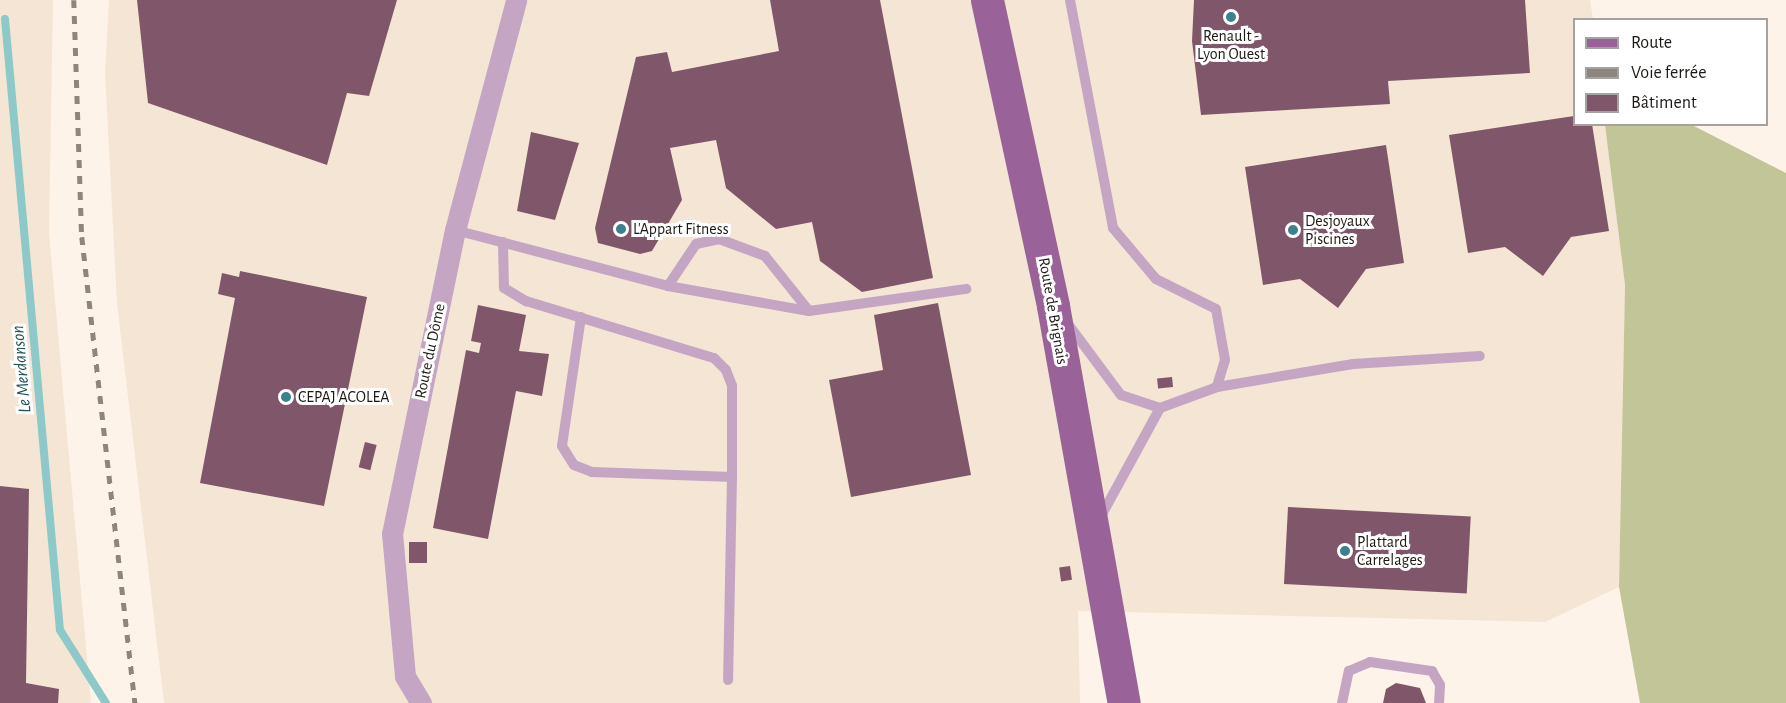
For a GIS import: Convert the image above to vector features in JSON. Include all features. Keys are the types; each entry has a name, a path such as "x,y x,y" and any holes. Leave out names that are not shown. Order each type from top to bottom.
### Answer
{"main road":[{"name":"Route de Brignais","path":"987,0 1053,306 1090,537 1124,703"},
{"name":"Route de Brignais","path":"1107,625 1108,703"}],"street":[{"name":"Route du Dôme","path":"421,703 405,676 392,534 455,230 516,0"}],"lane":[{"path":"1070,0 1113,228 1156,279 1216,309 1225,360 1217,387"},
{"path":"455,230 668,286 809,311 966,289"},
{"path":"668,286 696,244 719,239 765,256 809,311"},
{"path":"503,242 504,288 580,317 714,358 726,370 732,386 729,680"},
{"path":"1053,306 1121,395 1160,408 1217,387 1353,364 1480,356"},
{"path":"580,317 562,446 574,465 591,472 732,477"},
{"path":"1090,537 1160,408"},
{"path":"1342,703 1349,671 1371,662 1432,671 1440,685 1439,703"}],"shaded area":[{"path":"0,0 53,0 49,233 91,703 0,703"},
{"path":"109,0 1590,0 1593,18 1573,18 1573,126 1605,126 1625,285 1619,587 1545,622 1078,611 1080,703 164,703 117,303 105,72"}],"green space":[{"path":"1605,126 1694,126 1786,173 1786,703 1640,703 1619,587 1625,285"}],"building":[{"path":"137,0 397,0 369,96 347,93 327,165 148,103"},
{"path":"770,0 880,0 933,278 862,292 820,261 812,222 776,229 726,188 716,140 670,148 682,200 652,251 640,254 598,243 595,228 636,57 667,52 672,72 779,51"},
{"path":"1194,0 1525,0 1530,73 1388,81 1390,104 1201,115 1192,41"},
{"path":"1573,116 1573,126 1592,126 1609,231 1571,237 1543,276 1505,247 1468,253 1449,135"},
{"path":"531,132 579,143 555,220 517,211"},
{"path":"1386,145 1404,263 1366,269 1338,308 1300,279 1263,285 1245,167"},
{"path":"240,271 367,297 324,506 200,483 235,298 218,294 222,273 239,277"},
{"path":"938,303 971,475 851,497 829,380 883,370 874,315"},
{"path":"478,305 526,315 519,351 549,354 542,396 516,391 488,539 433,528 466,350 479,353 481,343 471,341"},
{"path":"1172,377 1173,387 1158,389 1157,379"},
{"path":"365,442 377,445 370,470 359,467"},
{"path":"0,486 29,489 26,683 59,689 58,703 0,703"},
{"path":"1288,507 1471,517 1467,593 1284,584"},
{"path":"409,542 427,542 427,563 409,563"},
{"path":"1070,566 1072,580 1061,581 1059,568"},
{"path":"1396,683 1420,688 1426,703 1383,703 1386,689"}],"waterway":[{"name":"Le Merdanson","path":"5,19 60,630 106,703"}],"railway":[{"path":"74,0 82,237 135,703"}],"place":[{"name":"Renault - Lyon Ouest","path":"1231,17"},
{"name":"L'Appart Fitness","path":"621,229"},
{"name":"Desjoyaux Piscines","path":"1293,230"},
{"name":"CEPAJ ACOLEA","path":"286,397"},
{"name":"Plattard Carrelages","path":"1345,551"}]}
